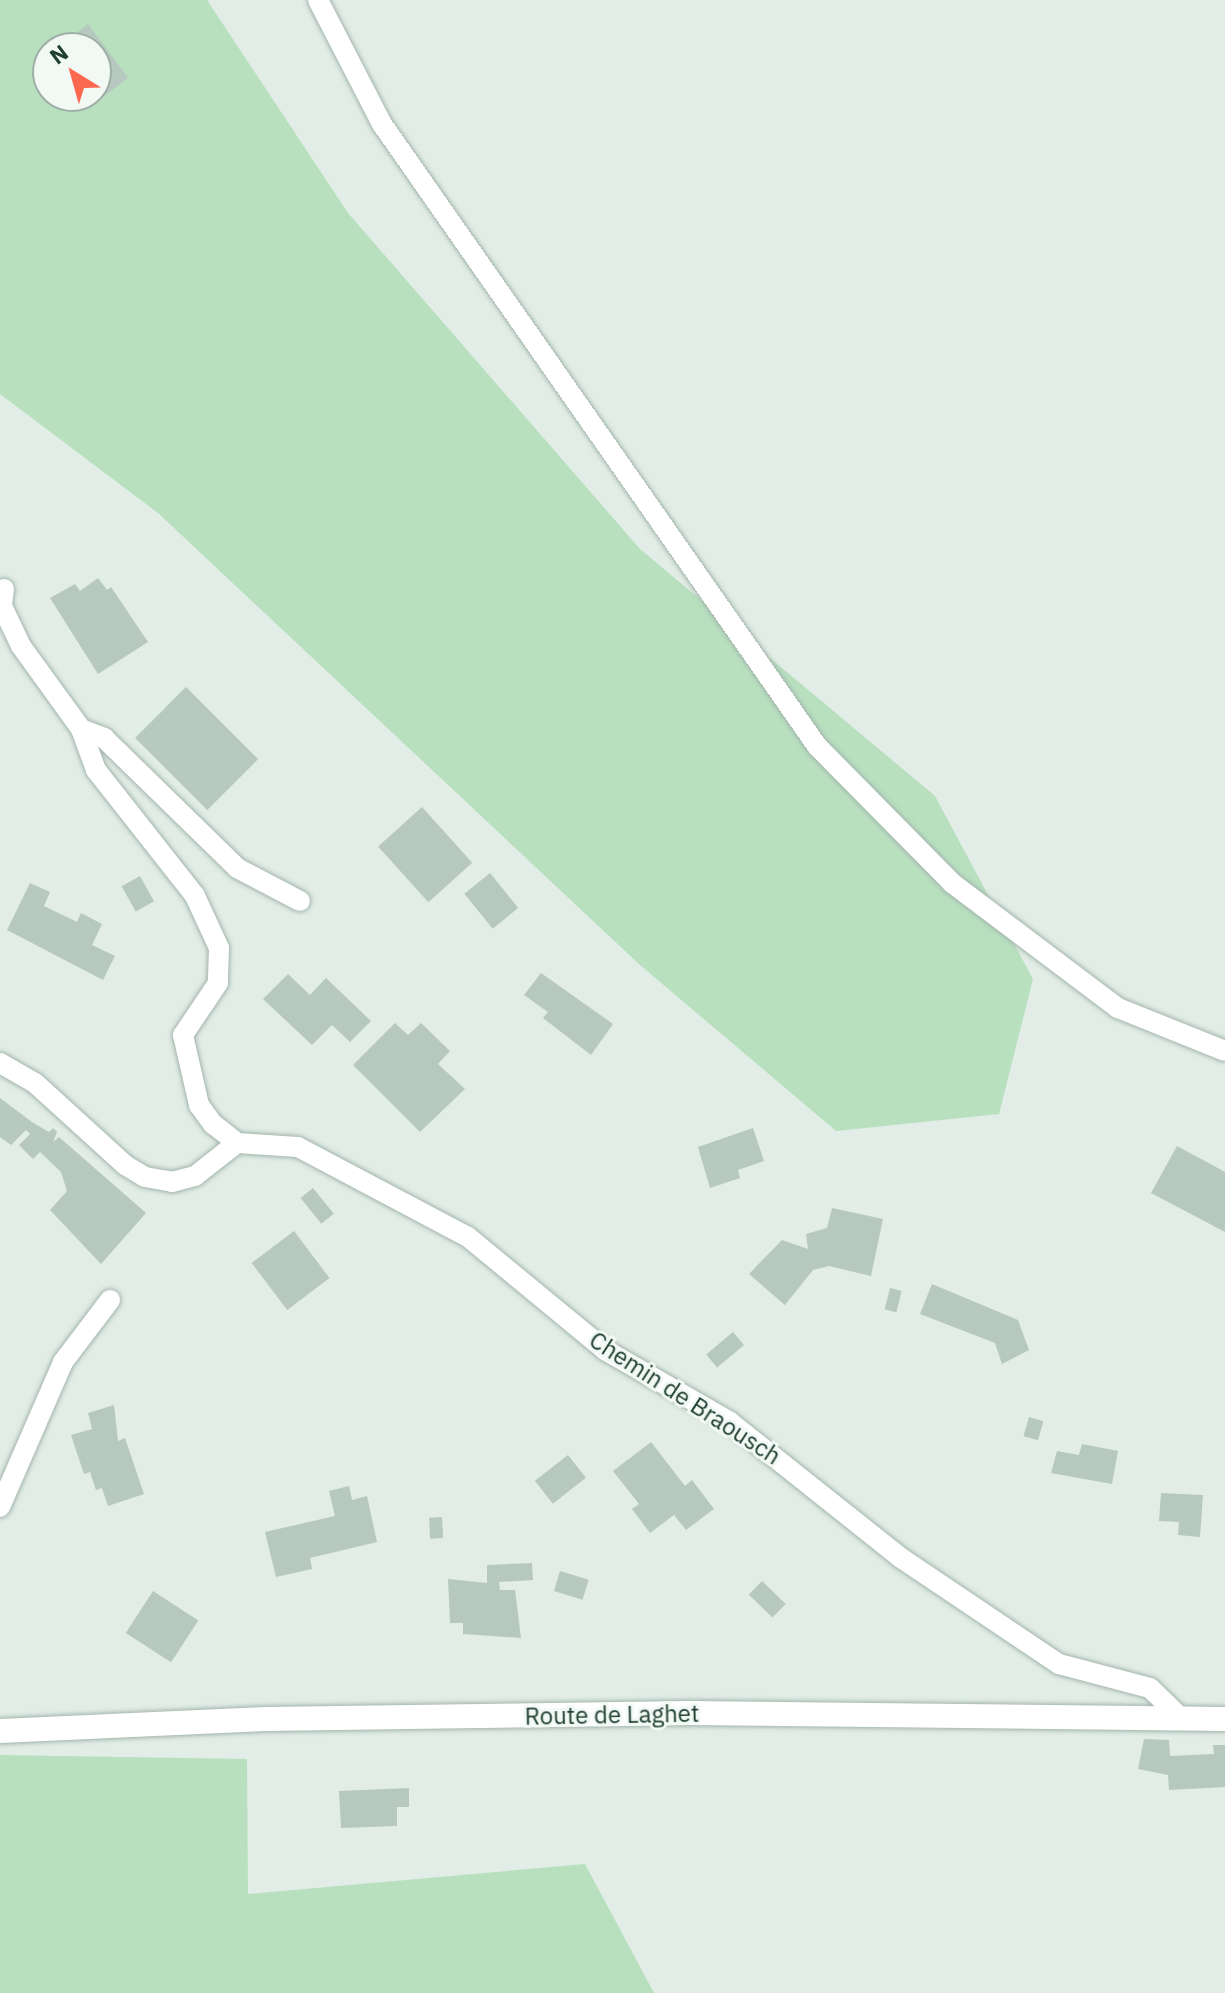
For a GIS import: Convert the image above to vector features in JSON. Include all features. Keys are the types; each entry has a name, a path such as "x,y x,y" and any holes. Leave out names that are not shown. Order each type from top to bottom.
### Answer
{"main road":[{"name":"Route de Laghet","path":"0,1731 265,1719 690,1713 1225,1719"}],"lane":[{"path":"318,0 382,124 817,746 952,883 1118,1008 1225,1051"},
{"path":"0,1063 35,1083 125,1165 145,1177 172,1182 195,1176 237,1143 199,1105 183,1035 218,983 219,948 166,853 96,770 81,729 21,646 2,606 4,589"},
{"path":"81,729 104,738 237,868 300,901"},
{"name":"Chemin de Braousch","path":"237,1143 298,1147 468,1237 605,1350 730,1422 901,1558 1059,1664 1150,1688 1182,1719"},
{"path":"0,1507 63,1362 110,1300"}],"green space":[{"path":"0,0 207,0 348,213 640,549 935,796 1033,979 999,1114 836,1131 640,965 158,513 0,394"},
{"path":"0,1755 247,1759 248,1894 585,1864 654,1993 0,1993"}],"building":[{"path":"88,24 94,32 78,32"},
{"path":"112,56 128,78 112,90"},
{"path":"98,578 107,590 111,587 148,642 98,674 50,598 75,584 80,591"},
{"path":"186,687 258,759 207,810 135,738"},
{"path":"422,807 472,863 428,902 378,846"},
{"path":"490,873 518,908 493,929 464,894"},
{"path":"140,876 154,901 136,912 122,886"},
{"path":"30,883 50,892 44,906 77,922 81,913 102,924 92,945 115,956 103,980 7,930"},
{"path":"541,973 613,1024 591,1055 543,1018 548,1012 524,995"},
{"path":"288,974 310,995 326,978 371,1021 350,1042 332,1025 312,1045 263,999"},
{"path":"395,1023 408,1035 421,1023 450,1051 438,1064 465,1089 420,1132 353,1065"},
{"path":"0,1098 49,1132 53,1128 57,1132 53,1142 59,1137 146,1213 101,1264 50,1210 67,1191 61,1172 40,1152 33,1159 19,1145 30,1134 26,1130 11,1145 0,1137"},
{"path":"753,1128 764,1161 738,1170 740,1178 710,1188 698,1147"},
{"path":"1177,1146 1225,1172 1225,1232 1151,1193"},
{"path":"313,1188 334,1214 321,1224 301,1198"},
{"path":"832,1208 883,1219 871,1276 829,1266 813,1270 785,1305 749,1274 782,1240 808,1249 806,1234 827,1228"},
{"path":"294,1231 330,1278 287,1310 252,1263"},
{"path":"932,1284 1018,1320 1029,1350 1002,1364 995,1343 920,1314"},
{"path":"890,1288 902,1291 896,1312 885,1309"},
{"path":"733,1332 744,1345 717,1368 706,1354"},
{"path":"114,1405 118,1441 125,1438 144,1494 108,1506 102,1488 96,1490 90,1472 84,1474 71,1435 92,1429 88,1413"},
{"path":"1029,1417 1043,1421 1038,1440 1023,1436"},
{"path":"651,1442 685,1486 692,1480 714,1509 686,1530 674,1515 650,1533 632,1509 639,1504 613,1471"},
{"path":"1082,1444 1118,1451 1112,1484 1051,1473 1057,1451 1079,1455"},
{"path":"568,1455 586,1478 553,1504 535,1481"},
{"path":"349,1486 352,1500 367,1496 377,1542 310,1558 312,1569 276,1577 265,1532 335,1516 329,1491"},
{"path":"1161,1493 1203,1495 1200,1537 1178,1535 1179,1522 1159,1521"},
{"path":"442,1517 443,1538 430,1539 429,1518"},
{"path":"532,1563 533,1580 499,1582 500,1590 515,1590 521,1638 463,1634 463,1623 450,1623 448,1579 487,1583 487,1565"},
{"path":"560,1571 589,1580 583,1600 554,1591"},
{"path":"762,1581 786,1604 773,1618 749,1595"},
{"path":"153,1591 198,1620 171,1662 126,1633"},
{"path":"1144,1739 1169,1740 1170,1756 1214,1754 1213,1745 1225,1745 1225,1787 1169,1790 1168,1775 1138,1769"},
{"path":"409,1788 409,1807 397,1807 397,1826 341,1828 339,1791"}]}
